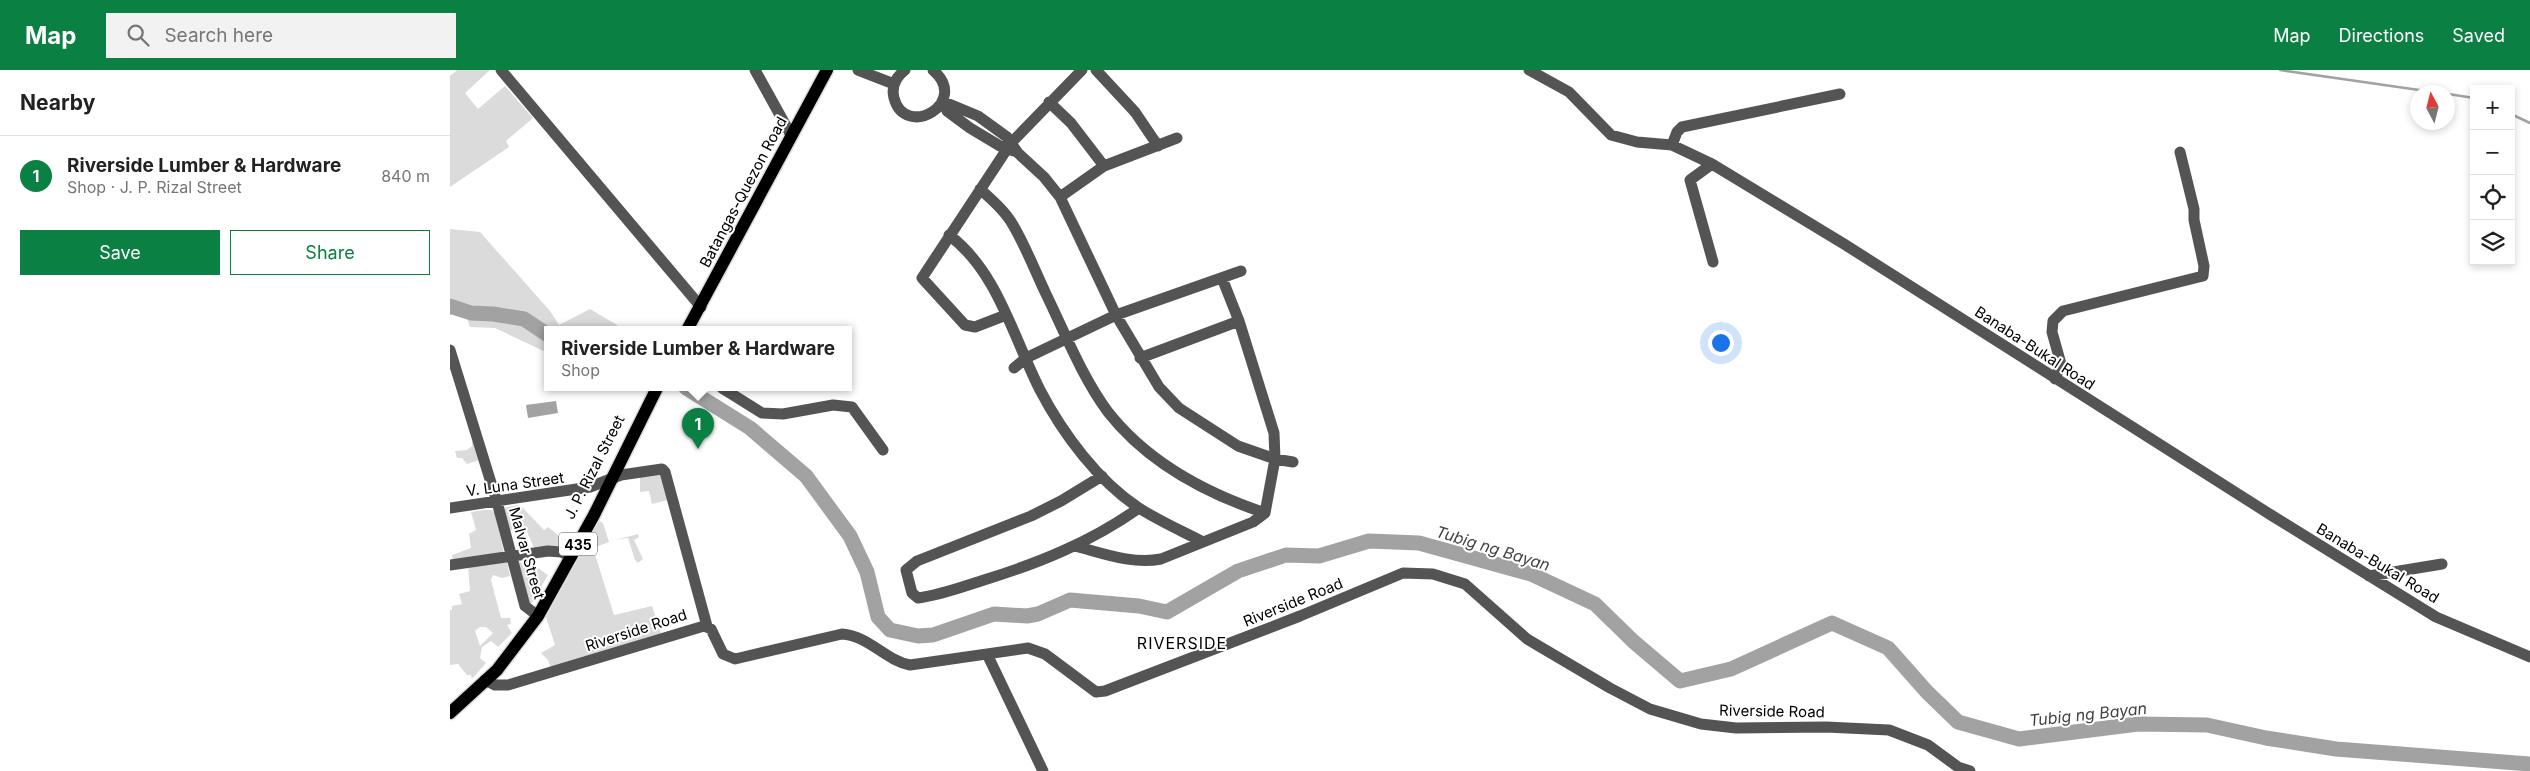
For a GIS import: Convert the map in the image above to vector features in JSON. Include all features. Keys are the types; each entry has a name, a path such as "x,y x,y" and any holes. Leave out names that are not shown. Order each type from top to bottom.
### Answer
{"main road":[{"name":"Batangas-Quezon Road","path":"690,326 827,70"},
{"name":"J. P. Rizal Street","path":"453,706 497,670 535,615 570,555 654,392"}],"street":[{"path":"501,70 701,307"},
{"path":"755,70 791,135"},
{"path":"858,70 898,75 895,101 906,113 922,117 930,114 941,104 944,89 942,82 933,70"},
{"path":"1006,316 975,328 966,325 922,278 980,189 1049,102 1082,70"},
{"path":"1096,70 1135,112 1158,146"},
{"name":"Banaba-Bukal Road","path":"1529,70 1569,92 1611,136 1637,142 1672,144 1685,148 1844,244 2369,576 2436,616 2530,656"},
{"path":"1672,144 1677,132 1682,127 1840,94"},
{"path":"1049,102 1077,130 1104,166"},
{"path":"941,104 966,126 986,129 1012,148 1044,177 1060,197 1116,315 1140,358 1159,387 1179,408 1238,446 1275,459 1293,462"},
{"path":"1060,197 1104,166 1178,138"},
{"path":"2055,379 2060,364 2052,332 2053,321 2063,311 2202,276 2204,266 2194,220 2194,209 2180,152"},
{"path":"1712,164 1690,180 1713,262"},
{"path":"980,189 1000,208 1013,225 1067,337 1108,411 1132,438 1194,485 1230,501 1265,513"},
{"path":"949,235 964,247 978,263 1006,316 1040,390 1066,434 1102,476 1139,508 1203,542"},
{"path":"1014,368 1026,358 1116,315 1241,271"},
{"path":"1075,546 1129,559 1150,561 1161,559 1254,522 1265,513 1275,459 1274,433 1239,321 1222,278"},
{"path":"1140,358 1239,321"},
{"name":"Malvar Street","path":"450,350 497,502 525,607 535,615"},
{"path":"727,391 762,413 783,414 833,405 852,407 883,450"},
{"name":"V. Luna Street","path":"450,508 590,487 609,480 658,469 664,470 707,626"},
{"path":"1102,476 1062,501 1038,512 916,561 906,570 907,580 912,593 918,598 936,596 1035,564 1075,546 1115,524 1139,508"},
{"path":"450,565 548,551 570,555"},
{"path":"2369,576 2442,564"},
{"name":"Riverside Road","path":"485,680 495,685 508,685 689,628 707,626 713,632 723,654 735,659 842,634 857,636 897,662 910,664 1028,648 1045,654 1096,692 1105,692 1300,616 1403,573 1434,574 1465,584 1527,639 1610,688 1650,708 1701,724 1736,728 1826,726 1890,730 1928,745 1958,767 1970,771"},
{"path":"987,654 1043,771"}],"shaded area":[{"path":"457,70 490,70 465,93 478,109 505,86 533,118 506,141 509,147 450,187 450,76"},
{"path":"450,229 480,232 550,311 559,325 590,309 617,325 544,326 544,351 495,328 470,327 463,313 450,315"},
{"path":"556,401 558,413 528,418 526,405"},
{"path":"472,442 474,442 480,460 467,464 462,458 457,458 455,451 467,450 472,446"},
{"path":"660,474 668,500 652,504 649,491 640,492 640,477"},
{"path":"520,505 544,530 548,527 563,539 563,546 534,548 525,527 509,531 503,508"},
{"path":"492,510 495,513 504,553 453,560 452,555 471,548 469,534 476,530 471,512"},
{"path":"599,521 603,523 609,542 593,548 614,615 652,606 661,633 551,669 548,660 541,653 555,645 546,617"},
{"path":"638,534 639,537 634,540 643,559 638,563 635,560 628,538 615,540"},
{"path":"518,561 530,568 535,566 548,575 531,604 529,604"},
{"path":"507,562 510,576 502,578 493,575 491,580 501,618 510,618 511,624 507,625 512,633 498,647 491,641 482,647 480,658 486,663 472,679 471,675 467,675 458,664 450,665 450,610 452,610 452,606 462,604 459,594 470,591 468,566","holes":["480,627 486,627 493,633 480,646 475,631"]}],"waterway":[{"path":"2280,70 2410,89"},
{"path":"2455,95 2470,97"},
{"path":"2515,116 2530,123"},
{"name":"Tubig ng Bayan","path":"450,306 471,313 524,319 544,332"},
{"name":"Tubig ng Bayan","path":"691,391 750,428 806,476 850,536 867,572 878,617 890,630 918,636 933,635 994,614 1027,616 1038,614 1070,600 1139,606 1167,612 1238,571 1286,555 1319,556 1369,541 1419,543 1531,574 1595,604 1634,642 1680,681 1731,669 1832,623 1888,648 1927,692 1958,722 2019,739 2138,724 2207,725 2266,738 2336,749 2530,764"}],"place":[{"name":"Riverside Lumber & Hardware","path":"698,449"}],"district":[{"name":"RIVERSIDE","path":"1182,643"}]}
